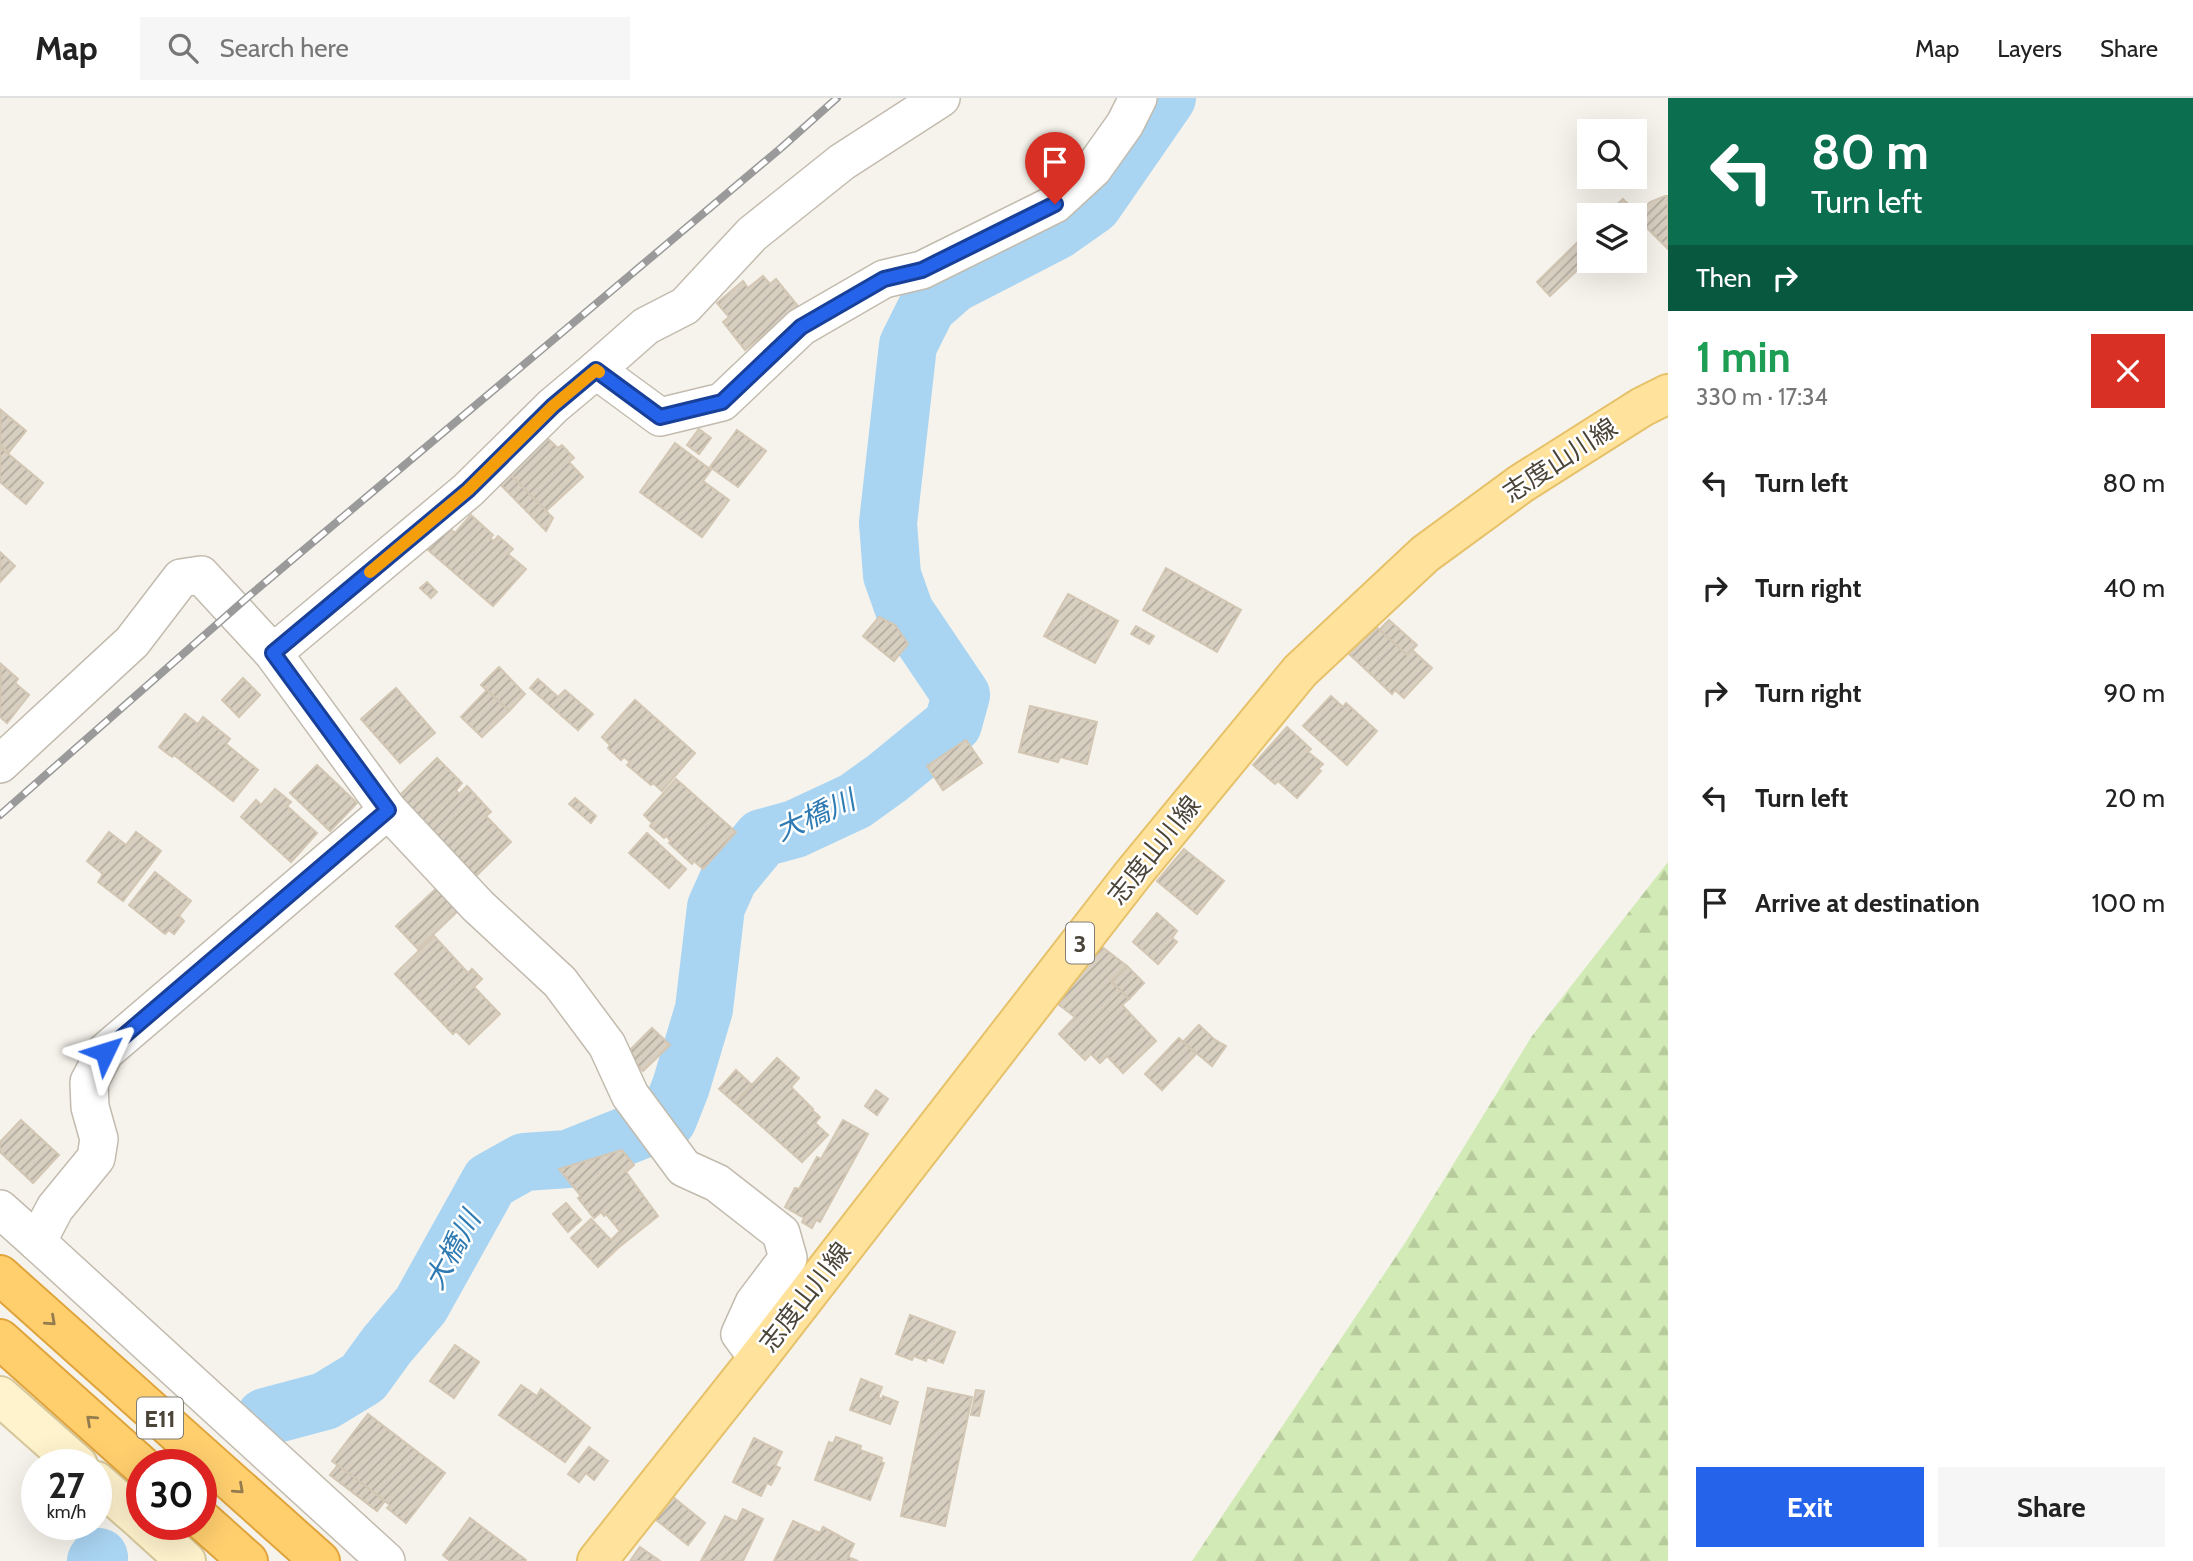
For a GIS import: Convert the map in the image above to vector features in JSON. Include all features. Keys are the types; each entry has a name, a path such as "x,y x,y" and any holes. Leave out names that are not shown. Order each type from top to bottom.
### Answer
{"highway":[{"name":"E11","path":"0,1275 320,1561"},
{"name":"E11","path":"0,1339 126,1452"},
{"path":"217,1533 248,1561"}],"main road":[{"name":"志度山川線","path":"597,1561 1133,874 1300,671 1425,554 1522,483 1642,407 1668,394"}],"street":[{"path":"273,653 468,490 553,406 646,327 685,306 752,234 842,162 941,98"},
{"path":"596,370 660,417 722,402 801,327 884,279 922,270 1055,204 1093,169 1125,124 1138,98"},
{"path":"0,764 132,642 181,578 201,575 273,653 388,810 478,906 560,982 607,1045 630,1095 684,1168 717,1183 781,1233 788,1258 754,1303 740,1334 758,1358"},
{"path":"37,1242 55,1208 96,1158 99,1139 90,1107 89,1082 105,1052 388,810"},
{"path":"0,1209 386,1561"},
{"path":"6,1401 60,1449"},
{"path":"112,1495 126,1508"},
{"path":"162,1540 186,1561"}],"green space":[{"path":"1668,862 1668,1561 1192,1561 1405,1243 1532,1036"}],"building":[{"path":"1668,196 1668,249 1647,228 1647,205"},
{"path":"1577,243 1577,270 1550,296 1537,282"},
{"path":"763,276 770,284 776,279 798,306 745,350 723,322 729,317 717,303 743,281 748,288"},
{"path":"1,410 26,431 9,452 0,445"},
{"path":"699,429 711,438 699,454 687,445"},
{"path":"737,430 766,451 738,487 710,467"},
{"path":"545,436 558,448 562,445 574,458 569,462 583,477 545,512 507,471"},
{"path":"675,443 711,470 703,481 729,500 702,537 640,492"},
{"path":"0,447 43,483 26,504 0,482"},
{"path":"507,471 553,518 546,531 496,480"},
{"path":"471,515 493,535 490,538 494,541 498,536 513,549 508,554 526,569 493,606 428,550 448,527 455,533"},
{"path":"0,552 15,566 0,582"},
{"path":"1166,568 1241,610 1217,652 1143,610"},
{"path":"427,582 437,592 431,598 420,588"},
{"path":"1068,594 1118,621 1095,663 1044,636"},
{"path":"879,617 895,625 908,644 894,661 863,636"},
{"path":"1389,620 1417,645 1407,655 1379,630"},
{"path":"1374,625 1407,655 1412,650 1432,668 1404,698 1395,690 1392,694 1348,653"},
{"path":"1136,626 1154,636 1149,644 1131,634"},
{"path":"1,664 18,679 15,683 29,695 7,723 0,717"},
{"path":"499,667 525,694 509,711 481,685"},
{"path":"243,678 260,695 239,717 222,700"},
{"path":"538,679 558,697 565,690 593,714 578,730 530,688"},
{"path":"396,688 435,733 400,763 361,719"},
{"path":"487,690 509,711 482,737 461,717"},
{"path":"1331,696 1343,707 1346,703 1377,731 1347,765 1303,726"},
{"path":"635,700 695,753 662,791 627,765 630,762 624,757 621,760 608,748 610,745 602,737"},
{"path":"1030,706 1097,722 1087,764 1060,757 1058,762 1019,752"},
{"path":"185,714 198,724 203,717 230,739 226,744 258,770 233,801 174,755 172,757 159,747"},
{"path":"1287,727 1311,749 1308,752 1323,764 1318,769 1321,771 1297,798 1278,781 1275,784 1253,765"},
{"path":"966,740 982,763 943,790 927,766"},
{"path":"437,758 462,783 456,790 459,794 467,786 491,812 486,816 511,842 475,877 397,798"},
{"path":"317,765 357,803 330,831 290,793"},
{"path":"676,779 736,832 703,869 694,861 692,864 669,843 671,841 666,836 664,838 650,826 652,823 644,815"},
{"path":"275,789 291,802 287,806 317,833 291,862 241,817 256,800 261,805"},
{"path":"575,798 596,816 591,823 569,804"},
{"path":"109,832 126,845 136,832 161,851 123,901 98,882 103,874 87,861"},
{"path":"647,833 686,869 669,888 629,853"},
{"path":"1184,849 1224,881 1197,914 1157,881"},
{"path":"155,872 191,901 179,916 184,921 174,934 169,930 165,934 129,905"},
{"path":"439,886 460,909 418,949 396,926"},
{"path":"1157,913 1177,931 1172,938 1177,942 1158,964 1133,942"},
{"path":"434,936 468,973 472,969 482,979 474,987 500,1014 469,1044 456,1031 453,1034 395,974"},
{"path":"1101,946 1127,966 1111,981 1129,999 1122,1005 1156,1041 1123,1073 1107,1056 1100,1063 1091,1054 1085,1060 1059,1034 1075,1017 1058,1004"},
{"path":"1127,966 1144,983 1129,999 1111,981"},
{"path":"1199,1025 1226,1046 1212,1066 1183,1042"},
{"path":"652,1028 670,1045 643,1071 626,1054"},
{"path":"1179,1038 1196,1054 1162,1090 1145,1074"},
{"path":"777,1058 799,1078 791,1087 820,1117 815,1123 828,1135 802,1162 735,1103"},
{"path":"736,1070 752,1085 735,1103 719,1089"},
{"path":"876,1090 888,1099 877,1115 865,1106"},
{"path":"21,1120 59,1155 33,1183 0,1152 0,1142"},
{"path":"843,1120 868,1134 820,1222 816,1220 812,1228 802,1222 804,1218 785,1207 817,1157 821,1159"},
{"path":"622,1150 634,1165 626,1172 658,1216 598,1267 571,1238 591,1219 611,1240 620,1231 606,1214 604,1216 601,1212 594,1218 578,1198 581,1196 559,1169"},
{"path":"566,1203 581,1220 568,1232 553,1214"},
{"path":"910,1315 955,1332 943,1363 927,1357 926,1361 914,1356 912,1360 896,1354"},
{"path":"455,1345 479,1362 454,1398 430,1381"},
{"path":"861,1379 882,1387 878,1398 882,1399 883,1396 898,1402 890,1424 850,1410"},
{"path":"521,1385 537,1396 541,1389 590,1428 565,1462 499,1415"},
{"path":"928,1388 972,1397 945,1526 901,1516"},
{"path":"976,1390 984,1391 979,1416 971,1415"},
{"path":"368,1414 445,1473 406,1523 387,1508 390,1505 332,1461"},
{"path":"836,1437 861,1446 860,1450 882,1458 881,1462 884,1463 870,1500 815,1480 829,1442 833,1444"},
{"path":"754,1438 782,1452 775,1466 780,1468 771,1485 767,1483 761,1496 733,1482"},
{"path":"589,1447 608,1461 594,1480 586,1473 579,1482 568,1474"},
{"path":"338,1465 385,1501 377,1511 330,1475"},
{"path":"673,1497 705,1523 688,1545 655,1519"},
{"path":"743,1509 763,1519 743,1561 701,1561 725,1516 737,1522"},
{"path":"470,1518 526,1561 450,1561 443,1555"},
{"path":"793,1521 820,1533 823,1527 854,1544 848,1557 858,1561 774,1561"},
{"path":"640,1547 660,1561 630,1561"}],"waterway":[{"name":"大橋川","path":"265,1417 325,1401 363,1378 421,1305 490,1181 524,1162 568,1159 668,1119 704,1009 716,907 729,878 762,838 795,829 855,801 953,724 961,695 905,612 892,575 888,523 908,345 927,307 953,284 1056,231 1093,205 1167,98"},
{"name":"大橋川","path":"96,1561 99,1557"}],"railway":[{"path":"0,815 249,596 837,98"}],"slow traffic":[{"path":"370,572 468,490 553,406 596,370 599,372"}],"route":[{"path":"105,1052 388,810 273,653 468,490 553,406 596,370 660,417 722,402 801,327 884,279 922,270 1055,204"}]}
